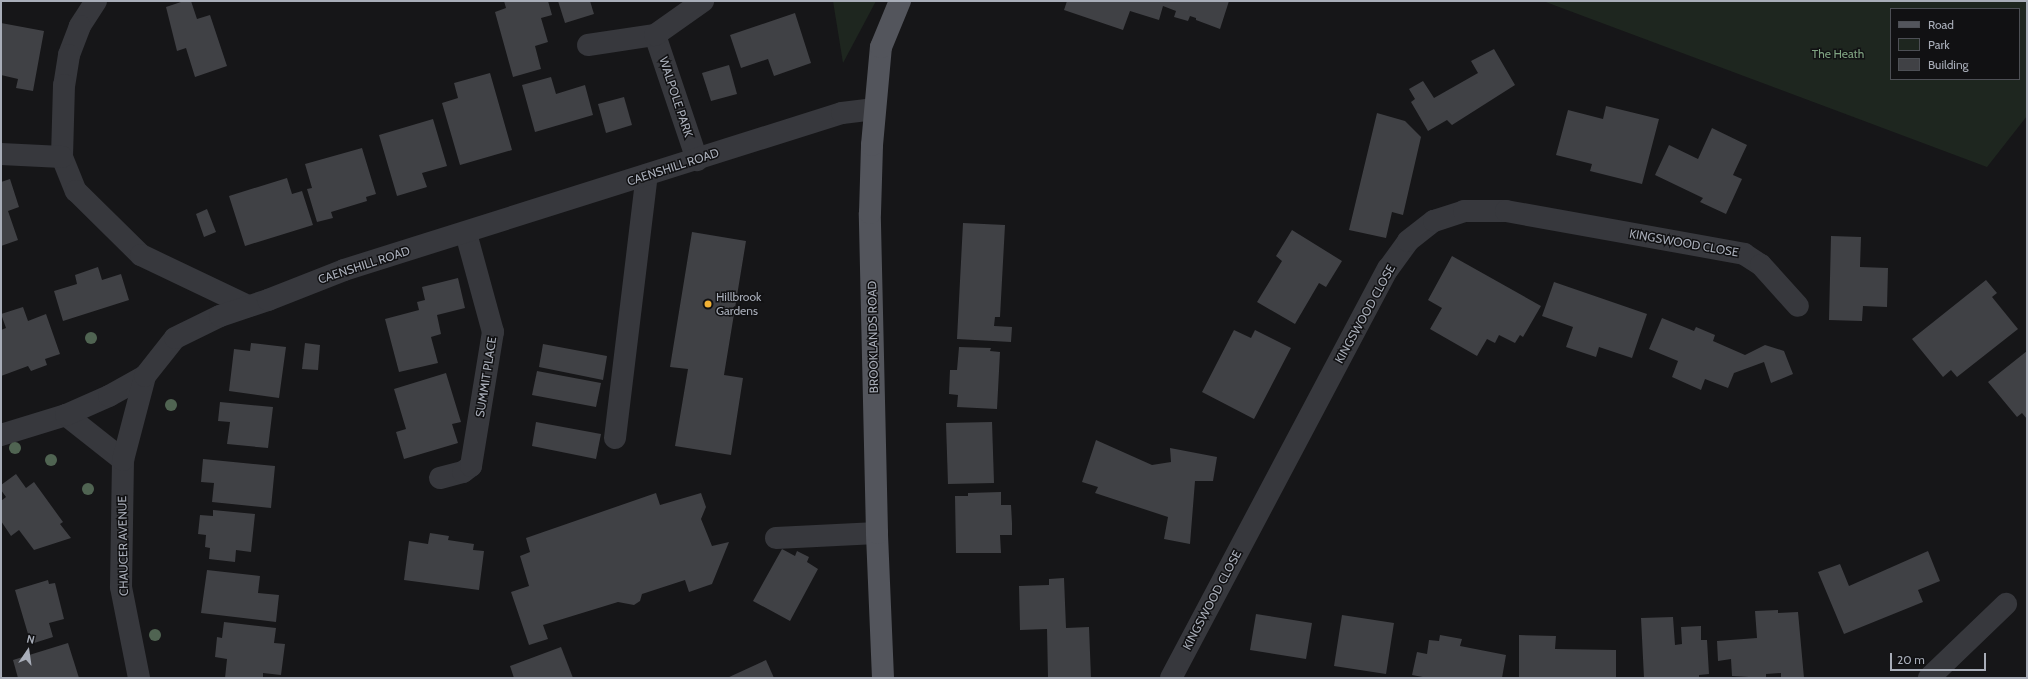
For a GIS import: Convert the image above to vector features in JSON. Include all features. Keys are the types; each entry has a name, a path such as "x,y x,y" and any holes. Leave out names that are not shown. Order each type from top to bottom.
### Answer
{"main road":[{"name":"BROOKLANDS ROAD","path":"883,678 877,533 870,213 874,109 881,47 900,1"}],"street":[{"path":"96,1 80,26 69,55 61,122 62,157 76,191 141,255 248,306"},
{"path":"588,45 655,35 703,1"},
{"name":"WALPOLE PARK","path":"655,35 697,160"},
{"name":"CAENSHILL ROAD","path":"248,306 344,270 466,233 842,113 874,109"},
{"path":"1,154 62,157"},
{"path":"615,438 647,175"},
{"name":"KINGSWOOD CLOSE","path":"1171,678 1388,268 1408,241 1434,222 1464,211 1506,211 1744,254 1761,265 1798,306"},
{"name":"SUMMIT PLACE","path":"440,478 463,472 471,466 493,332 466,233"},
{"name":"CHAUCER AVENUE","path":"139,678 121,587 123,460 144,376 175,338 200,324 248,306"},
{"path":"1,435 66,415 109,396 144,376"},
{"path":"66,415 123,460"},
{"path":"776,538 877,533"},
{"path":"1929,678 2006,604"}],"green space":[{"path":"833,1 876,1 843,63"},
{"name":"The Heath","path":"1543,1 2027,1 2027,116 1987,167"}],"building":[{"path":"184,1 191,1 197,19 210,15 227,66 195,77 186,48 177,51 166,7"},
{"path":"504,1 548,1 552,15 541,18 548,42 535,46 541,69 513,77 495,12 506,8"},
{"path":"558,1 590,1 594,14 565,23"},
{"path":"1067,1 1229,1 1220,29 1196,20 1196,18 1190,16 1188,21 1174,17 1176,11 1163,6 1159,20 1130,11 1123,30 1064,10"},
{"path":"795,13 811,63 774,76 768,59 741,68 730,35"},
{"path":"1,23 44,31 33,91 16,88 18,79 1,75"},
{"path":"1494,49 1515,85 1452,125 1447,120 1428,131 1411,102 1415,99 1409,89 1423,81 1434,98 1478,73 1471,61"},
{"path":"729,65 737,94 711,101 702,73"},
{"path":"490,73 512,150 460,165 442,103 458,98 454,83"},
{"path":"551,77 556,94 585,85 593,115 535,132 522,85"},
{"path":"624,97 632,125 606,133 598,104"},
{"path":"1606,106 1659,119 1642,184 1590,171 1592,164 1556,155 1568,110 1603,119"},
{"path":"1377,113 1405,121 1421,137 1403,215 1392,212 1386,238 1349,230"},
{"path":"433,119 447,166 422,173 427,187 397,196 379,135"},
{"path":"1712,128 1747,145 1733,175 1742,179 1726,214 1700,202 1703,198 1655,175 1669,145 1698,159"},
{"path":"362,148 376,194 366,197 367,201 331,212 333,218 317,222 307,189 312,188 305,164"},
{"path":"287,178 292,194 302,191 313,225 245,246 229,196"},
{"path":"10,179 19,207 8,211 18,240 1,246 1,182"},
{"path":"207,209 216,232 204,237 196,214"},
{"path":"963,223 1005,225 1000,317 995,317 994,326 1012,327 1011,342 957,339"},
{"path":"1292,230 1342,261 1326,287 1319,283 1295,324 1257,302 1282,261 1276,256"},
{"name":"Hillbrook Gardens","path":"692,232 746,241 724,375 743,378 731,455 675,446 688,369 670,367"},
{"path":"1831,236 1861,237 1860,267 1888,268 1887,307 1863,306 1862,321 1829,320"},
{"path":"1452,256 1541,306 1523,337 1520,335 1515,343 1499,335 1495,343 1487,339 1477,356 1430,329 1442,308 1428,300"},
{"path":"98,267 102,280 121,274 129,300 63,321 54,291 77,284 75,275"},
{"path":"458,278 465,308 437,315 441,334 431,337 438,363 399,372 385,319 419,310 417,302 425,300 422,287"},
{"path":"1986,280 1997,293 1992,297 2018,329 1957,377 1951,370 1943,377 1912,339"},
{"path":"1554,282 1647,314 1632,358 1599,347 1596,357 1566,347 1573,327 1542,316"},
{"path":"23,307 28,321 46,314 60,354 45,359 47,365 31,371 28,366 1,376 1,330 6,328 1,314"},
{"path":"1662,318 1694,331 1696,327 1715,335 1713,341 1745,355 1765,345 1784,351 1793,374 1771,383 1764,362 1734,373 1728,388 1705,379 1701,390 1672,377 1678,361 1649,349"},
{"path":"1234,330 1251,338 1255,330 1291,348 1254,419 1202,392"},
{"path":"251,343 286,347 279,398 229,391 234,349 250,351"},
{"path":"305,343 320,345 318,370 302,369"},
{"path":"543,344 607,356 603,380 539,367"},
{"path":"959,347 991,348 990,351 1000,352 997,409 957,407 958,395 949,394 950,370 957,370"},
{"path":"2027,351 2027,419 2022,413 2017,417 1988,382"},
{"path":"537,371 601,383 596,407 532,395"},
{"path":"446,373 461,422 452,424 458,443 404,459 396,432 406,429 394,389"},
{"path":"220,402 273,407 268,448 227,444 230,422 218,421"},
{"path":"536,422 601,434 596,459 532,446"},
{"path":"992,422 994,483 948,484 946,423"},
{"path":"1096,440 1152,465 1171,462 1170,448 1217,457 1213,481 1195,481 1190,544 1164,539 1168,517 1095,493 1098,487 1082,482"},
{"path":"203,459 275,466 271,508 212,502 214,483 201,482"},
{"path":"16,474 26,488 34,482 63,522 60,524 71,538 34,550 19,530 11,536 1,521 1,501 6,497 1,490 1,485"},
{"path":"1001,492 1001,505 1011,505 1012,535 1000,535 1001,553 956,553 955,496 968,496 968,493"},
{"path":"656,493 660,505 701,493 706,507 701,519 712,546 729,542 712,584 689,592 685,580 642,594 640,601 634,605 618,602 543,625 548,639 529,645 511,592 529,586 520,556 530,552 526,538"},
{"path":"213,510 255,514 251,552 236,550 235,562 209,559 210,548 205,547 206,535 198,534 200,515 213,516"},
{"path":"430,533 449,536 448,540 474,544 473,550 484,551 479,590 404,580 409,541 428,544"},
{"path":"782,549 795,556 797,551 809,557 807,562 818,569 790,621 753,601"},
{"path":"1928,551 1940,581 1918,590 1923,602 1844,634 1818,572 1840,564 1849,586"},
{"path":"207,570 260,576 258,593 279,595 276,622 201,613"},
{"path":"1064,578 1066,628 1089,627 1091,678 1048,678 1047,629 1020,630 1019,586 1049,585 1049,579"},
{"path":"48,580 49,584 55,583 64,619 49,623 53,637 31,644 15,590"},
{"path":"1778,610 1778,613 1798,612 1804,678 1781,678 1781,673 1766,674 1766,678 1732,676 1731,659 1718,661 1717,641 1757,638 1755,611"},
{"path":"1256,614 1312,623 1306,659 1250,650"},
{"path":"1342,615 1394,623 1386,674 1334,666"},
{"path":"1673,617 1675,645 1682,644 1681,627 1701,626 1701,640 1707,640 1709,674 1699,675 1699,678 1644,678 1641,618"},
{"path":"224,622 276,628 274,643 285,644 281,675 263,673 263,678 225,678 227,659 215,657 217,637 222,638"},
{"path":"1440,635 1462,639 1460,646 1506,655 1502,678 1428,678 1412,675 1417,652 1427,654 1429,640 1439,641"},
{"path":"1519,635 1556,636 1555,649 1616,650 1616,678 1519,678"},
{"path":"68,643 79,678 18,678 13,660"},
{"path":"561,647 573,678 514,678 510,666"},
{"path":"766,660 774,678 727,678"}],"place":[{"name":"Hillbrook Gardens","path":"708,304"}]}
